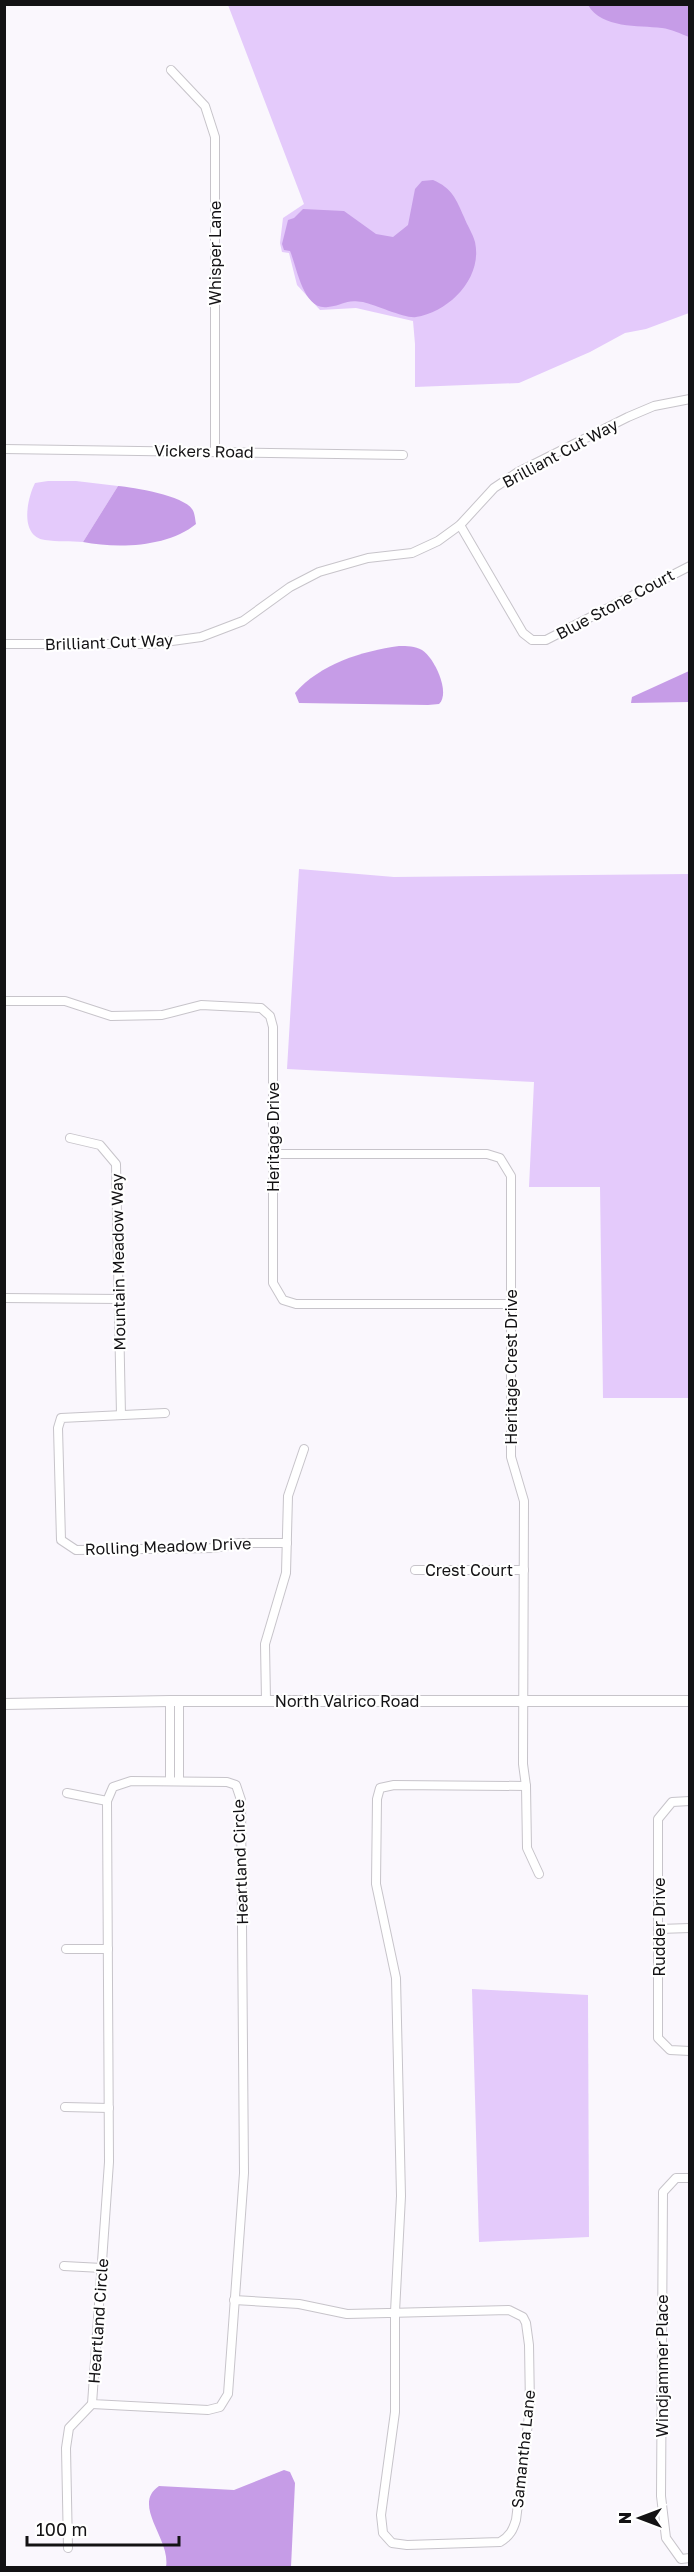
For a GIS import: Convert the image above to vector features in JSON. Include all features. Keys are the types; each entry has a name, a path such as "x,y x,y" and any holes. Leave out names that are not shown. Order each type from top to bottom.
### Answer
{"street":[{"name":"Whisper Lane","path":"171,70 205,106 215,137 215,451"},
{"name":"Brilliant Cut Way","path":"4,644 150,644 201,637 243,621 290,587 319,572 368,558 412,553 438,540 460,525 494,488 518,472 628,417 654,406 690,399"},
{"name":"Vickers Road","path":"4,449 403,454"},
{"name":"Blue Stone Court","path":"460,525 523,633 532,640 546,640 690,566"},
{"name":"Heritage Drive","path":"4,1000 65,1001 111,1016 162,1015 201,1005 261,1008 270,1016 273,1027 273,1283 283,1300 296,1304 511,1304"},
{"name":"Mountain Meadow Way","path":"70,1138 100,1145 116,1164 121,1415"},
{"name":"Heritage Crest Drive","path":"273,1154 487,1154 500,1158 511,1176 511,1457 524,1501 523,1764 526,1786 527,1848 539,1874"},
{"path":"4,1298 120,1299"},
{"name":"Rolling Meadow Drive","path":"165,1413 61,1418 58,1428 61,1540 76,1550 214,1548 239,1543 287,1543"},
{"path":"266,1701 265,1644 286,1573 288,1496 304,1449"},
{"name":"Crest Court","path":"415,1570 524,1570"},
{"path":"174,1701 174,1781"},
{"name":"North Valrico Road","path":"4,1704 174,1701 690,1701"},
{"name":"Heartland Circle","path":"131,1781 227,1782 236,1785 241,1800 244,2173 228,2394 219,2407 208,2410 92,2404 109,2162 107,1801 113,1787 131,1781"},
{"name":"Samantha Lane","path":"234,2300 299,2304 347,2314 395,2312 509,2310 523,2317 526,2323 530,2374 527,2438 514,2529 500,2542 407,2545 392,2543 383,2533 381,2515 395,2412 395,2312 401,2196 396,1978 376,1884 377,1799 380,1788 394,1785 526,1786"},
{"path":"68,1793 107,1801"},
{"name":"Rudder Drive","path":"690,1801 672,1802 658,1819 658,2038 670,2050 690,2050"},
{"path":"659,1929 690,1928"},
{"path":"66,1949 108,1949"},
{"path":"65,2107 109,2108"},
{"name":"Windjammer Place","path":"690,2178 676,2178 663,2192 661,2496 666,2538 681,2559 690,2558"},
{"path":"64,2266 102,2268"},
{"path":"68,2548 66,2448 69,2428 92,2404"}],"shaded area":[{"path":"228,5 689,5 689,313 646,329 625,333 590,352 519,383 415,387 413,321 356,308 320,310 297,285 289,253 282,252 280,243 283,218 304,204"},
{"path":"588,5 689,5 689,37 672,30 611,22 594,13"},
{"path":"433,180 453,195 475,242 474,268 461,291 440,308 416,317 398,314 357,301 328,307 312,302 302,286 290,251 284,250 282,244 288,220 294,218 303,209 344,211 376,234 393,237 408,225 415,189 422,181"},
{"path":"76,481 118,486 83,542 45,540 31,532 27,516 32,490 35,483"},
{"path":"118,486 146,490 179,500 192,509 196,524 185,532 157,542 111,545 83,542"},
{"path":"399,646 422,650 436,667 443,692 439,704 299,703 295,693 305,683 329,667 356,655"},
{"path":"689,671 689,702 631,703 632,697"},
{"path":"299,869 394,877 689,874 689,1398 603,1398 600,1187 529,1187 534,1082 287,1069"},
{"path":"472,1989 588,1995 589,2237 479,2242"},
{"path":"284,2470 290,2472 295,2483 291,2567 166,2567 166,2556 150,2513 149,2503 151,2494 159,2486 234,2490"}]}
